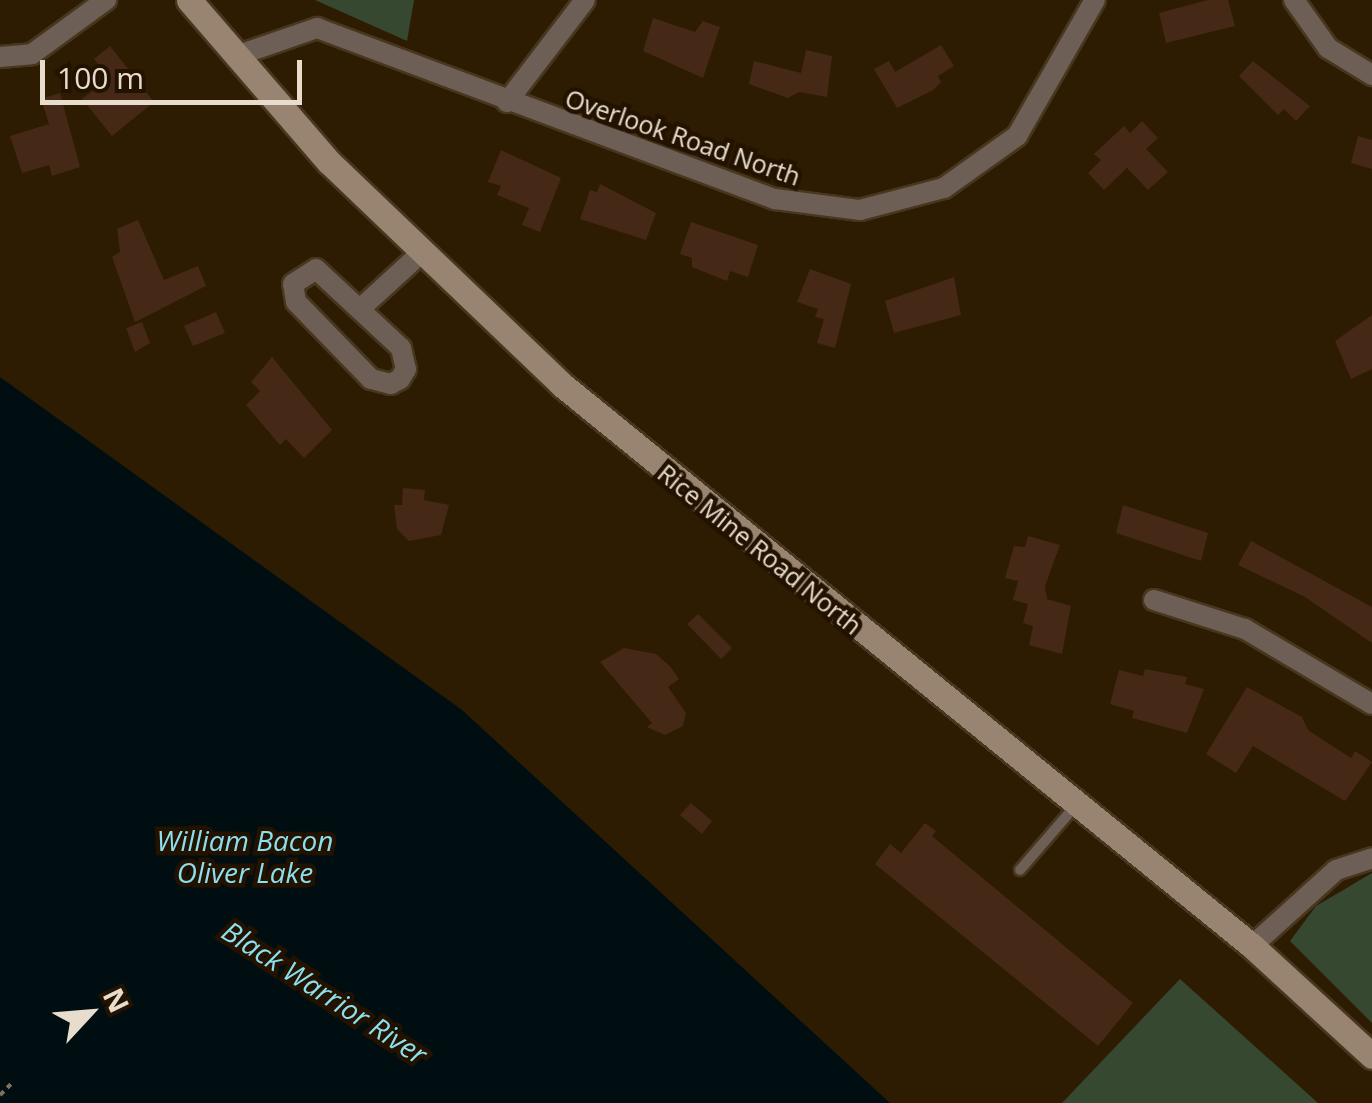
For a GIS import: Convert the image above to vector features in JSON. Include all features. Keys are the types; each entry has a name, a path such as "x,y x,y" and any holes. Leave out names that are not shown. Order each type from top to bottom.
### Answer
{"main road":[{"name":"Rice Mine Road North","path":"189,0 236,56 421,253 691,495 1252,946 1372,1056"}],"street":[{"path":"0,57 32,54 106,0"},
{"path":"507,102 585,0"},
{"name":"Overlook Road North","path":"236,56 316,28 775,199 860,210 902,203 984,165 1017,136 1095,0"},
{"path":"1294,0 1328,48 1372,75"},
{"path":"361,308 421,253"},
{"path":"306,272 326,272 361,308 401,348 406,369 391,384 371,379 321,328 296,302 293,284 306,272"},
{"path":"1154,600 1246,629 1372,704"},
{"path":"1252,946 1336,870 1372,858"}],"lane":[{"path":"1020,870 1078,803"}],"path":[{"path":"8,1103 0,1095 12,1082"}],"green space":[{"path":"315,0 414,0 407,41"},
{"path":"1372,873 1372,1023 1290,941 1316,906"},
{"path":"1180,979 1318,1103 1062,1103"}],"water":[{"name":"William Bacon Oliver Lake","path":"0,377 462,710 890,1103 0,1103"}],"building":[{"path":"1208,0 1228,0 1235,26 1166,43 1159,13"},
{"path":"653,18 695,32 703,21 720,27 703,78 643,51"},
{"path":"941,45 954,66 938,76 941,82 933,90 897,108 874,69 889,61 895,72"},
{"path":"110,46 154,102 112,136 82,99 109,78 94,59"},
{"path":"806,50 832,56 827,97 799,92 788,98 749,84 754,61 801,73"},
{"path":"1253,61 1310,106 1296,121 1284,109 1278,115 1239,76"},
{"path":"60,93 80,167 52,176 49,165 22,173 10,136 49,124 41,99"},
{"path":"1142,121 1158,138 1146,149 1168,172 1148,190 1127,168 1104,190 1088,173 1101,160 1094,154 1124,126 1130,133"},
{"path":"1358,136 1372,140 1372,169 1351,163"},
{"path":"501,150 561,178 540,232 522,225 529,208 497,195 501,186 488,182"},
{"path":"600,184 656,213 646,240 580,219 590,190 597,192"},
{"path":"138,220 164,280 198,266 206,286 135,322 112,257 120,252 117,229"},
{"path":"691,222 758,245 748,277 730,271 727,281 692,267 692,258 680,254"},
{"path":"810,269 851,284 835,348 817,343 824,319 815,317 818,309 797,302"},
{"path":"954,277 961,315 894,333 885,301"},
{"path":"216,312 225,333 193,346 184,326"},
{"path":"1372,315 1372,369 1351,379 1335,341"},
{"path":"142,322 150,343 135,352 126,328"},
{"path":"272,357 332,430 304,458 286,439 280,445 246,405 260,391 251,382"},
{"path":"403,488 425,490 424,500 449,505 441,535 409,541 397,529 394,505 402,505"},
{"path":"1123,505 1208,533 1201,561 1116,533"},
{"path":"1028,536 1060,545 1045,586 1047,599 1071,606 1062,654 1029,645 1033,626 1023,623 1028,604 1013,600 1018,581 1005,578 1014,546 1025,547"},
{"path":"1251,541 1372,607 1372,643 1305,597 1238,565"},
{"path":"698,614 732,648 721,659 687,624"},
{"path":"624,648 656,654 670,666 679,679 668,687 686,713 683,726 665,735 647,727 652,723 600,662"},
{"path":"1145,669 1187,677 1185,684 1204,689 1187,733 1132,718 1134,711 1110,704 1119,670 1143,676"},
{"path":"1247,687 1302,717 1308,730 1351,758 1355,751 1372,762 1345,801 1253,746 1236,773 1206,754"},
{"path":"691,803 712,821 702,834 680,815"},
{"path":"925,823 936,831 932,836 1133,1003 1098,1046 875,864 890,844 901,853"}],"water label":[{"name":"Black Warrior River","path":"325,992"}]}
